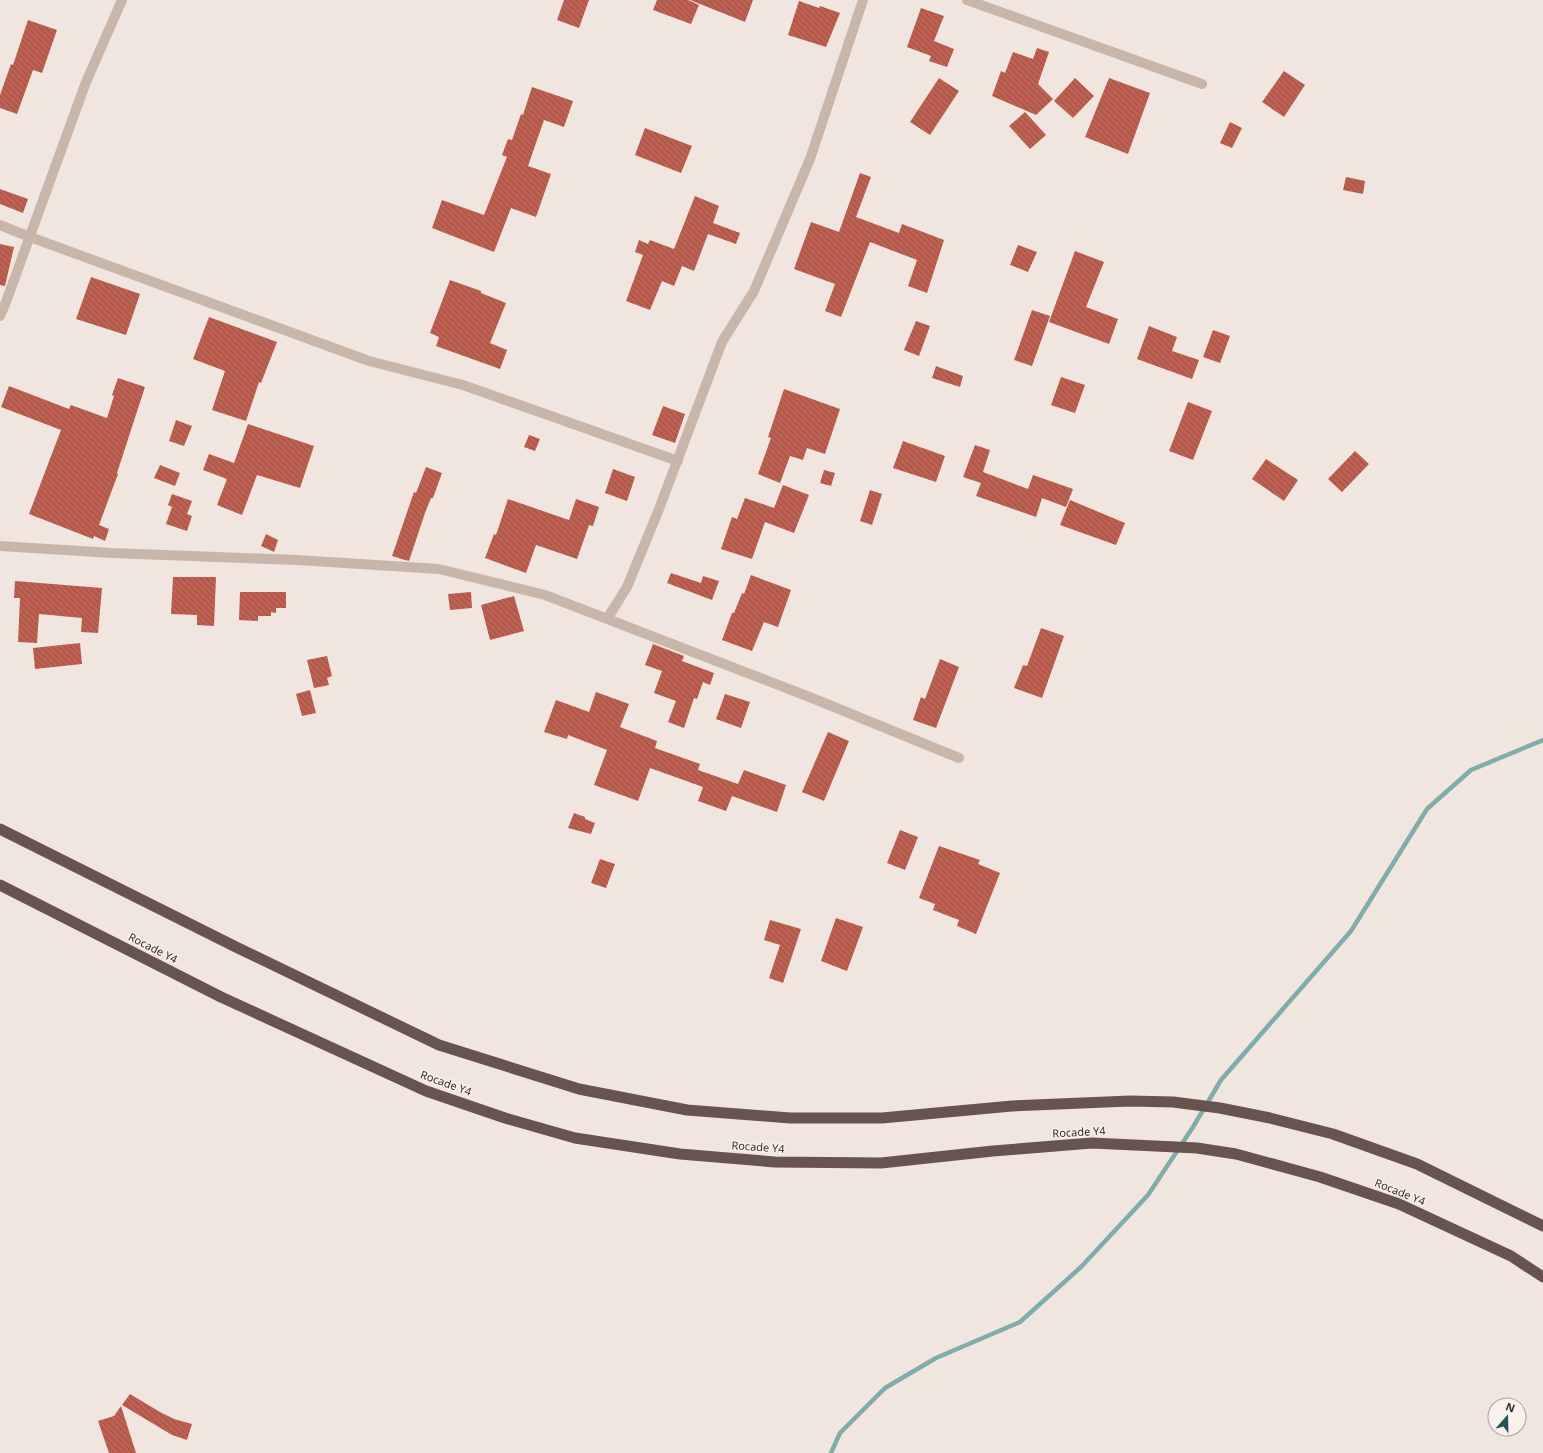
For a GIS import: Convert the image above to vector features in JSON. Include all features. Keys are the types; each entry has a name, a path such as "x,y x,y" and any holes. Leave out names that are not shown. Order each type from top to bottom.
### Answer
{"highway":[{"path":"0,830 238,948 439,1045 579,1089 687,1110 790,1118 882,1118 1012,1106 1130,1100 1173,1102 1220,1108 1270,1118 1333,1134 1417,1164 1543,1226"},
{"name":"Rocade Y4","path":"0,885 221,996 426,1091 505,1118 575,1138 680,1154 775,1162 881,1163 993,1151 1092,1143 1197,1148 1236,1154 1320,1177 1399,1204 1511,1256 1543,1277"}],"street":[{"path":"0,316 86,82 122,0"},
{"path":"607,619 627,587 678,461 722,342 754,291 810,159 863,0"},
{"path":"966,0 1202,84"},
{"path":"0,225 369,360 463,385 678,461"},
{"path":"0,546 112,554 297,560 439,569 545,595 819,701 959,758"}],"building":[{"path":"564,0 589,0 579,28 557,20"},
{"path":"657,0 688,0 699,5 691,24 653,10"},
{"path":"690,0 753,0 745,22"},
{"path":"799,1 840,13 826,47 788,35"},
{"path":"921,8 944,16 934,41 954,49 947,67 929,61 931,56 907,47"},
{"path":"28,20 57,30 42,73 33,70 17,114 0,108 0,95 11,64 13,65"},
{"path":"1037,48 1049,52 1038,84 1053,99 1036,115 992,96 1001,71 1005,73 1013,52 1033,59"},
{"path":"1284,71 1305,85 1284,117 1262,102"},
{"path":"939,78 959,91 930,135 910,122"},
{"path":"1075,78 1094,96 1073,118 1054,101"},
{"path":"1109,78 1150,93 1128,154 1085,137"},
{"path":"532,87 573,101 564,127 544,120 528,166 551,174 536,217 511,208 494,252 432,228 442,200 484,215 507,157 502,155 508,139 512,140 521,114 523,115"},
{"path":"1025,112 1046,135 1030,149 1009,126"},
{"path":"1230,122 1242,128 1232,148 1220,143"},
{"path":"645,128 692,146 681,173 635,155"},
{"path":"860,173 871,177 856,217 899,233 902,224 944,240 927,293 908,286 917,260 870,242 841,317 825,311 835,284 794,269 811,222 839,232"},
{"path":"1346,177 1365,181 1363,194 1343,190"},
{"path":"0,189 28,199 23,213 0,204"},
{"path":"695,196 719,206 713,223 740,233 736,244 708,234 694,271 682,266 674,286 662,281 650,310 626,301 643,255 635,252 639,240 648,244 650,240 674,249"},
{"path":"0,244 14,247 5,286 0,285"},
{"path":"1018,245 1037,252 1028,272 1010,265"},
{"path":"1075,251 1104,262 1086,307 1118,319 1109,344 1049,322"},
{"path":"91,277 140,294 126,335 76,319"},
{"path":"450,280 481,291 481,293 506,303 490,343 507,350 500,369 436,346 439,337 430,333"},
{"path":"1032,310 1050,316 1032,366 1014,360"},
{"path":"209,317 277,342 261,383 259,382 246,421 212,410 225,371 193,359"},
{"path":"916,321 930,326 919,356 904,350"},
{"path":"1149,326 1177,337 1172,351 1199,360 1192,379 1137,359"},
{"path":"1213,330 1230,336 1220,363 1203,357"},
{"path":"936,366 963,376 960,387 932,378"},
{"path":"1061,377 1085,385 1075,413 1051,405"},
{"path":"118,378 145,387 117,473 118,474 99,525 109,529 105,541 94,536 93,539 29,514 61,430 1,407 9,386 69,409 71,405 107,418 114,396 112,395"},
{"path":"784,389 840,409 825,454 807,448 803,460 790,456 780,483 758,474 771,438 768,437"},
{"path":"1188,402 1212,411 1193,460 1169,451"},
{"path":"663,406 685,414 675,443 652,435"},
{"path":"176,420 192,426 184,446 169,441"},
{"path":"248,424 314,446 300,488 257,475 242,515 217,505 227,479 203,470 209,454 234,463"},
{"path":"529,435 540,439 535,451 524,447"},
{"path":"903,441 945,456 936,482 893,468"},
{"path":"975,445 990,450 983,472 1028,489 1033,475 1073,489 1066,507 1042,498 1036,517 976,496 981,483 963,477"},
{"path":"1355,451 1369,464 1342,492 1328,479"},
{"path":"1266,459 1298,480 1284,501 1252,479"},
{"path":"160,465 180,473 175,486 154,478"},
{"path":"426,467 442,473 433,498 431,498 425,513 409,561 392,556 414,492 416,493"},
{"path":"613,469 635,477 627,501 605,493"},
{"path":"824,470 835,473 831,486 820,483"},
{"path":"783,485 809,495 794,533 765,522 752,559 721,549 732,517 737,519 745,498 774,508"},
{"path":"870,490 882,494 872,525 860,521"},
{"path":"172,494 192,501 187,514 192,516 187,531 166,524 172,507 168,505"},
{"path":"508,499 569,520 576,499 599,507 593,526 589,525 577,559 536,545 526,573 485,558 494,534 496,535"},
{"path":"1070,500 1125,523 1116,545 1060,525"},
{"path":"266,534 278,540 274,552 261,546"},
{"path":"671,573 701,583 703,576 719,581 712,600 667,583"},
{"path":"751,575 791,590 778,627 764,622 752,651 722,640 732,613 734,613 742,593 744,594"},
{"path":"173,577 216,577 214,626 197,625 197,615 171,614"},
{"path":"15,581 102,588 98,633 81,632 82,618 39,614 37,643 18,642 20,598 14,598"},
{"path":"240,592 286,592 286,608 276,608 276,613 271,612 271,616 258,616 258,621 239,620"},
{"path":"471,592 472,608 450,610 448,594"},
{"path":"514,596 524,631 490,640 481,605"},
{"path":"1041,628 1064,636 1042,698 1014,688 1023,665 1027,666"},
{"path":"80,643 82,664 35,669 33,648"},
{"path":"653,644 684,656 682,661 714,673 710,685 703,682 697,699 694,698 684,728 668,722 676,701 654,693 662,671 645,665"},
{"path":"327,656 332,676 327,678 329,685 314,688 307,660"},
{"path":"940,659 959,667 936,728 913,720 921,697 925,699"},
{"path":"310,690 316,713 302,716 296,694"},
{"path":"596,692 629,704 620,727 657,741 655,748 700,764 698,770 738,784 744,770 786,785 777,812 732,796 726,811 698,801 703,787 650,768 638,801 594,785 607,750 568,735 567,739 544,732 556,700 589,712"},
{"path":"725,694 750,702 741,728 716,719"},
{"path":"828,732 849,741 824,801 802,792"},
{"path":"574,813 595,823 591,834 568,828"},
{"path":"900,830 918,837 905,870 887,863"},
{"path":"939,846 980,860 978,864 1000,873 976,934 957,926 959,920 933,910 935,904 919,898"},
{"path":"600,859 615,864 606,888 591,883"},
{"path":"836,918 863,927 847,971 821,961"},
{"path":"770,920 801,929 783,983 769,978 780,945 764,940"},
{"path":"130,1394 174,1419 192,1424 187,1440 172,1435 122,1405"},
{"path":"121,1406 136,1453 109,1453 98,1421 114,1416"}],"waterway":[{"path":"831,1453 840,1433 885,1388 936,1358 1020,1322 1081,1267 1148,1195 1193,1127 1221,1080 1351,931 1427,809 1471,770 1543,740"}]}
